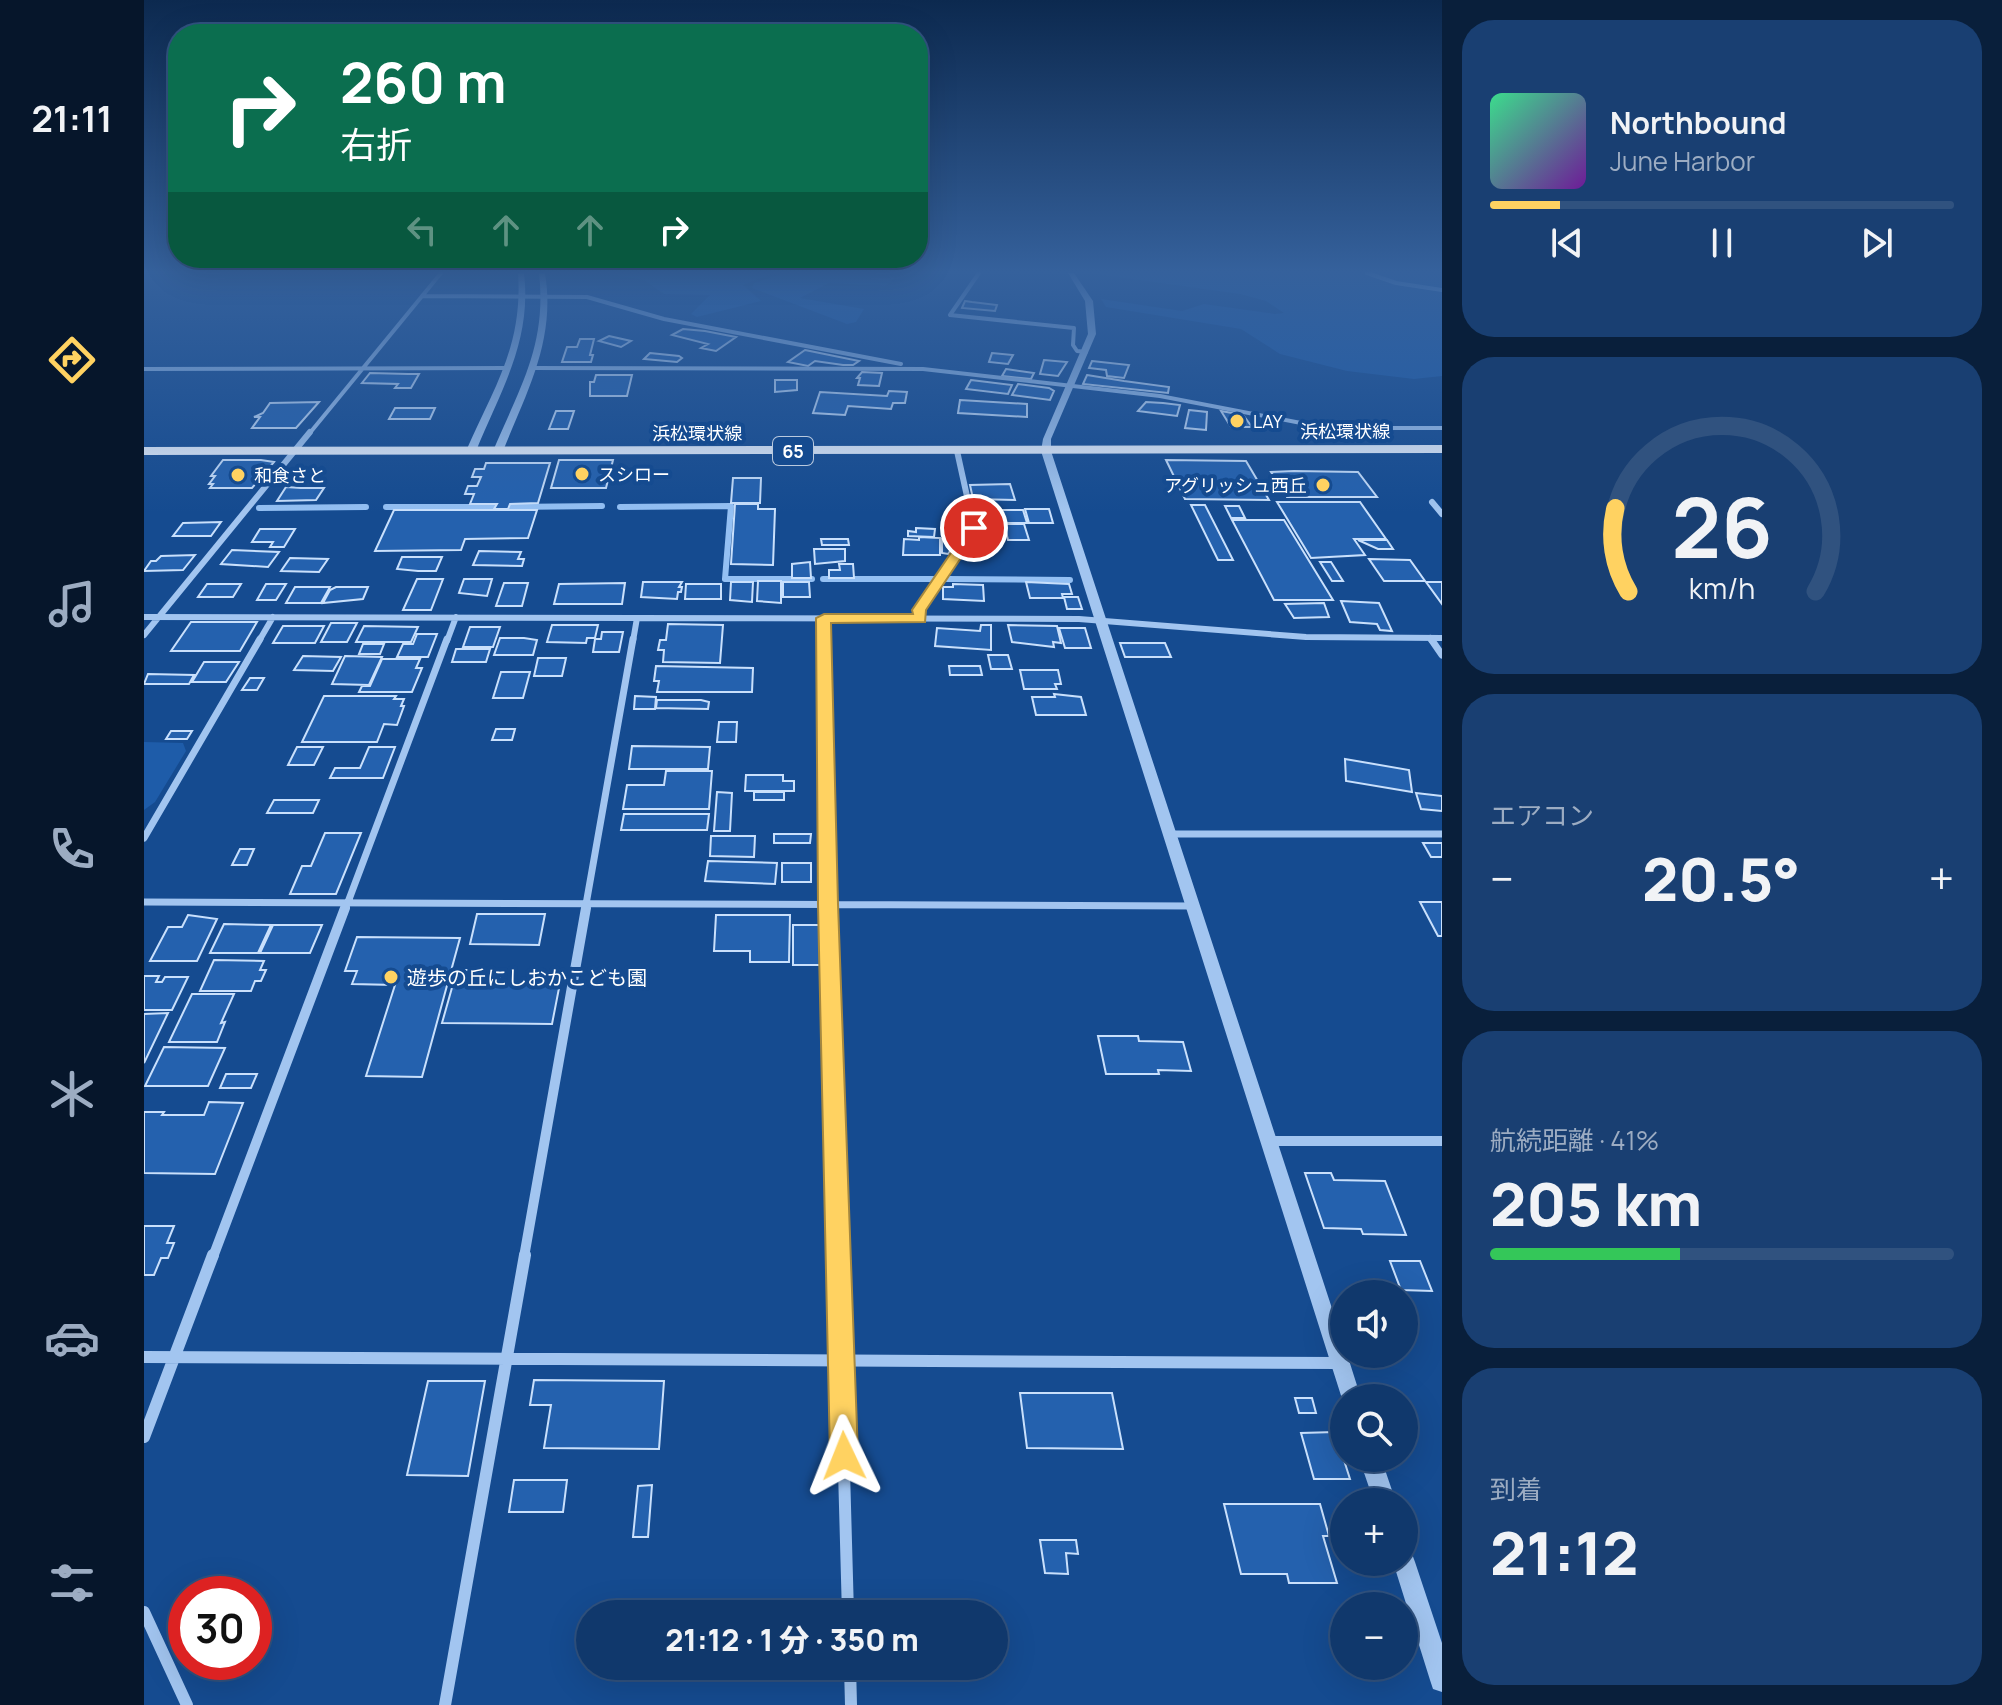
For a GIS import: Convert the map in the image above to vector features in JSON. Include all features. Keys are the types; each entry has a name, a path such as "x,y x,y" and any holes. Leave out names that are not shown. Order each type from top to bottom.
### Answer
{"main road":[{"name":"浜松環状線","path":"500,446 957,451 1046,445 1442,439"},
{"name":"浜松環状線","path":"144,440 303,440 473,446"},
{"name":"浜松環状線","path":"144,451 473,446 1046,445 1442,449"}],"street":[{"path":"144,635 375,353"},
{"path":"473,446 512,353"},
{"path":"500,446 536,353"},
{"path":"842,353 906,365 906,368"},
{"path":"1086,353 1046,445 1330,1332"},
{"path":"144,369 507,368"},
{"path":"531,368 906,368 1173,398 1327,428 1442,428"},
{"path":"920,619 919,610 974,528 957,451"},
{"path":"1432,502 1442,514"},
{"path":"144,617 1101,620 1306,637 1442,638"},
{"path":"144,838 273,617"},
{"path":"144,1437 456,617"},
{"path":"445,1705 637,618"},
{"path":"824,618 828,904 848,1600"},
{"path":"1430,638 1442,655"},
{"path":"1169,834 1442,834"},
{"path":"144,902 1193,906"},
{"path":"1268,1141 1442,1141"},
{"path":"144,1357 1330,1363"},
{"path":"1409,1576 1442,1680"},
{"path":"144,1612 187,1705"},
{"path":"850,1680 851,1705"}],"shaded area":[{"path":"1278,353 1442,353 1442,376 1414,379 1347,371"},
{"path":"144,742 183,743 186,751 155,802 144,810"}],"building":[{"path":"565,353 593,355 591,362 562,362"},
{"path":"650,353 682,358 677,362 644,359"},
{"path":"801,353 859,361 853,365 843,365 815,361 808,366 788,362"},
{"path":"992,353 1013,355 1008,364 989,362"},
{"path":"1044,360 1067,362 1058,376 1040,374"},
{"path":"1092,361 1129,365 1124,378 1107,376 1106,370 1089,368"},
{"path":"1006,369 1034,373 1031,379 1002,376"},
{"path":"862,372 882,373 879,386 858,385 860,378 857,378"},
{"path":"370,373 419,374 411,388 395,388 398,384 362,383"},
{"path":"596,375 632,375 627,396 590,396 590,382 594,382"},
{"path":"1087,375 1169,387 1168,393 1083,384"},
{"path":"775,380 797,380 797,390 775,392"},
{"path":"971,380 1012,385 1008,394 966,389"},
{"path":"1018,384 1054,391 1050,400 1012,395"},
{"path":"889,391 907,392 905,403 893,403 891,409 848,406 845,415 813,413 820,392 887,396"},
{"path":"960,400 1027,404 1027,417 958,413"},
{"path":"319,402 296,428 252,428 260,417 254,417 263,413 270,403"},
{"path":"1146,402 1180,405 1177,416 1138,411"},
{"path":"395,408 435,408 430,419 389,419"},
{"path":"1189,410 1207,412 1206,430 1185,428"},
{"path":"556,411 574,411 568,429 549,429"},
{"path":"1221,411 1243,415 1252,427 1231,427"},
{"name":"和食さと","path":"223,460 274,462 252,488 210,488 213,484 209,484 215,476 211,476"},
{"path":"559,460 613,460 606,488 551,488"},
{"path":"1166,460 1246,461 1269,500 1185,499"},
{"path":"486,463 550,463 538,503 510,504 508,509 494,509 497,504 470,504 474,494 465,494 468,486 477,486 481,477 472,477 475,469 484,469"},
{"name":"アグリッシュ西丘","path":"1271,472 1358,472 1377,497 1287,497"},
{"path":"733,478 761,478 760,503 731,503"},
{"path":"1010,484 1015,500 973,499 970,485"},
{"path":"286,487 324,488 316,500 277,501"},
{"path":"1277,502 1360,502 1386,539 1354,539 1365,555 1311,558"},
{"path":"735,504 758,504 758,509 775,509 773,565 731,564"},
{"path":"1191,505 1205,505 1233,560 1218,560"},
{"path":"1225,506 1239,506 1245,518 1231,518"},
{"path":"1025,509 1049,509 1053,523 1029,523"},
{"path":"394,510 537,510 528,538 465,539 461,550 375,551"},
{"path":"997,510 1023,510 1027,523 1000,523"},
{"path":"1232,520 1284,520 1333,600 1274,600"},
{"path":"221,522 211,536 173,536 183,523"},
{"path":"1004,524 1024,524 1029,540 1008,540"},
{"path":"916,528 935,529 934,537 908,536 908,531 916,532"},
{"path":"260,529 295,529 284,547 270,547 273,542 252,542"},
{"path":"919,537 940,538 940,555 903,555 904,539 919,540"},
{"path":"821,539 848,539 849,545 822,545"},
{"path":"942,539 958,539 948,554 942,553"},
{"path":"1358,540 1387,540 1393,549 1378,549"},
{"path":"814,549 845,549 845,561 815,564"},
{"path":"232,550 279,552 268,567 221,564"},
{"path":"479,551 521,552 518,559 524,559 522,566 473,565"},
{"path":"195,555 183,570 144,571 151,561 161,556"},
{"path":"402,557 442,557 436,571 418,571 397,569"},
{"path":"290,558 328,559 319,572 281,571"},
{"path":"1369,559 1410,560 1425,581 1384,581"},
{"path":"810,562 811,578 792,578 792,564"},
{"path":"1320,562 1331,562 1343,581 1332,581"},
{"path":"839,564 853,564 854,578 829,578 829,570 840,570"},
{"path":"417,579 443,579 431,610 403,610"},
{"path":"464,579 492,579 487,596 459,593"},
{"path":"758,581 781,581 781,603 757,601"},
{"path":"643,582 682,582 679,587 682,587 677,599 641,597"},
{"path":"731,582 753,582 752,602 730,600"},
{"path":"783,582 809,582 810,597 783,597"},
{"path":"1026,582 1069,584 1072,594 1062,594 1063,598 1030,598"},
{"path":"1426,582 1442,582 1442,604"},
{"path":"504,583 528,583 522,606 496,606"},
{"path":"625,583 622,604 554,604 559,584"},
{"path":"207,584 241,584 233,597 198,597"},
{"path":"266,584 286,584 276,600 257,600"},
{"path":"686,584 721,584 721,599 685,599"},
{"path":"953,584 983,585 984,601 943,599 943,587 953,587"},
{"path":"295,587 330,587 321,603 286,603"},
{"path":"336,587 368,587 363,599 323,603 330,590"},
{"path":"1064,597 1078,597 1082,609 1067,609"},
{"path":"1341,601 1379,603 1392,631 1380,630 1377,624 1350,622"},
{"path":"1324,603 1329,617 1294,618 1285,604"},
{"path":"191,622 257,622 240,651 171,651"},
{"path":"331,623 357,623 347,642 321,642"},
{"path":"668,624 723,625 720,663 663,662 664,650 658,650 660,640 666,640"},
{"path":"552,625 598,625 595,638 587,638 586,643 547,642"},
{"path":"981,625 991,625 991,650 935,646 937,628 980,631"},
{"path":"1008,625 1057,626 1061,643 1053,642 1054,647 1012,642"},
{"path":"283,626 324,626 315,643 273,643"},
{"path":"364,626 418,627 411,642 356,642"},
{"path":"470,627 500,627 493,647 463,647"},
{"path":"1059,628 1085,628 1091,648 1065,648"},
{"path":"602,632 623,632 619,652 593,652 595,639 601,639"},
{"path":"417,634 437,634 428,657 397,657 403,644 413,644"},
{"path":"500,638 537,640 533,655 494,655"},
{"path":"1120,643 1165,643 1171,657 1125,657"},
{"path":"363,644 384,644 380,654 359,654"},
{"path":"456,649 490,649 486,662 452,662"},
{"path":"988,655 1008,655 1012,669 991,669"},
{"path":"303,656 341,657 333,671 294,670"},
{"path":"345,656 382,657 369,685 332,684"},
{"path":"538,658 566,658 562,676 534,676"},
{"path":"382,659 420,659 416,668 422,668 412,692 359,692 362,686 370,686"},
{"path":"204,662 239,662 226,682 192,682"},
{"path":"656,666 753,668 752,692 657,692 659,681 654,681"},
{"path":"949,666 980,666 982,675 950,675"},
{"path":"1020,670 1058,670 1061,684 1055,684 1057,689 1024,689"},
{"path":"501,672 530,672 523,698 493,698"},
{"path":"148,674 194,675 189,684 144,684"},
{"path":"250,678 264,678 257,690 242,690"},
{"path":"1054,694 1081,697 1086,715 1036,715 1032,697 1055,697"},
{"path":"324,696 396,696 394,699 404,699 401,706 404,706 397,725 384,724 377,742 302,742"},
{"path":"635,696 656,697 655,709 634,709"},
{"path":"657,700 709,702 708,709 656,708"},
{"path":"719,722 737,722 736,742 717,742"},
{"path":"496,729 515,729 512,740 492,740"},
{"path":"171,731 192,731 187,739 166,739"},
{"path":"632,746 710,747 708,769 629,769"},
{"path":"297,747 323,747 314,765 288,765"},
{"path":"369,747 395,747 383,778 330,778 335,768 360,768"},
{"path":"1345,759 1409,770 1412,792 1346,781"},
{"path":"666,771 712,771 709,809 623,809 627,785 664,785"},
{"path":"746,775 783,775 783,781 794,781 794,791 745,791"},
{"path":"717,792 732,793 730,831 714,831"},
{"path":"754,792 784,792 784,800 754,800"},
{"path":"1416,793 1442,796 1442,811 1421,809"},
{"path":"274,800 319,800 313,813 267,813"},
{"path":"624,814 709,814 707,830 621,830"},
{"path":"325,833 361,833 336,894 290,894 302,866 311,866"},
{"path":"774,834 811,834 810,843 774,843"},
{"path":"711,836 755,836 754,857 710,856"},
{"path":"1423,843 1442,843 1442,857 1431,857"},
{"path":"240,849 254,849 247,865 232,865"},
{"path":"708,861 777,863 775,884 705,881"},
{"path":"782,863 811,863 811,882 782,882"},
{"path":"1420,902 1442,902 1442,936 1438,936"},
{"path":"477,914 545,914 539,945 470,944"},
{"path":"188,915 217,919 197,961 150,961 168,927 182,927"},
{"path":"716,915 790,915 789,962 750,962 750,951 714,951"},
{"path":"224,924 271,925 258,953 210,953"},
{"path":"273,925 322,925 310,953 260,953"},
{"path":"793,925 822,925 823,965 793,965"},
{"path":"357,937 460,938 422,1077 366,1076 395,985 352,984 357,971 345,971"},
{"path":"214,960 264,961 260,970 266,970 261,981 255,981 251,991 200,991"},
{"path":"457,970 501,970 498,983 560,983 552,1024 442,1023"},
{"path":"144,976 159,976 156,982 162,982 165,977 188,977 172,1010 144,1010"},
{"path":"192,994 234,994 221,1023 225,1022 217,1042 169,1042"},
{"path":"168,1013 144,1063 144,1014"},
{"path":"1098,1036 1138,1036 1139,1041 1183,1042 1191,1071 1106,1074"},
{"path":"164,1047 225,1048 208,1086 145,1086"},
{"path":"226,1074 257,1074 251,1088 220,1088"},
{"path":"209,1102 243,1103 215,1174 144,1173 144,1112 204,1115"},
{"path":"1305,1173 1331,1173 1334,1180 1385,1181 1406,1235 1363,1234 1361,1229 1324,1228"},
{"path":"144,1226 174,1226 167,1243 174,1243 168,1258 161,1258 154,1275 144,1275"},
{"path":"1390,1261 1420,1261 1432,1291 1418,1291 1418,1280 1397,1280"},
{"path":"534,1380 664,1381 659,1449 544,1448 551,1405 530,1405"},
{"path":"428,1381 485,1381 468,1476 407,1475"},
{"path":"1020,1393 1112,1393 1123,1449 1027,1448"},
{"path":"1295,1398 1312,1398 1316,1413 1299,1413"},
{"path":"1330,1432 1330,1472 1348,1472 1350,1479 1314,1479 1301,1433"},
{"path":"514,1480 567,1480 563,1512 509,1512"},
{"path":"652,1485 648,1537 633,1537 638,1486"},
{"path":"1224,1504 1320,1504 1329,1536 1323,1536 1330,1560 1330,1576 1335,1576 1337,1583 1289,1583 1287,1574 1241,1574"},
{"path":"1040,1540 1076,1540 1078,1554 1066,1553 1068,1574 1045,1573"}],"waterway":[{"path":"510,507 602,506"},
{"path":"620,507 731,506 725,579 812,579"},
{"path":"259,508 366,507"},
{"path":"386,507 494,507"},
{"path":"823,579 933,579"},
{"path":"947,579 1070,580"}],"place":[{"name":"LAY","path":"1237,421"},
{"name":"スシロー","path":"582,474"},
{"name":"和食さと","path":"238,475"},
{"name":"アグリッシュ西丘","path":"1323,485"},
{"name":"遊歩の丘にしおかこども園","path":"391,977"}],"route":[{"path":"844,1456 828,904 824,618 920,619 919,610 974,528"}]}
